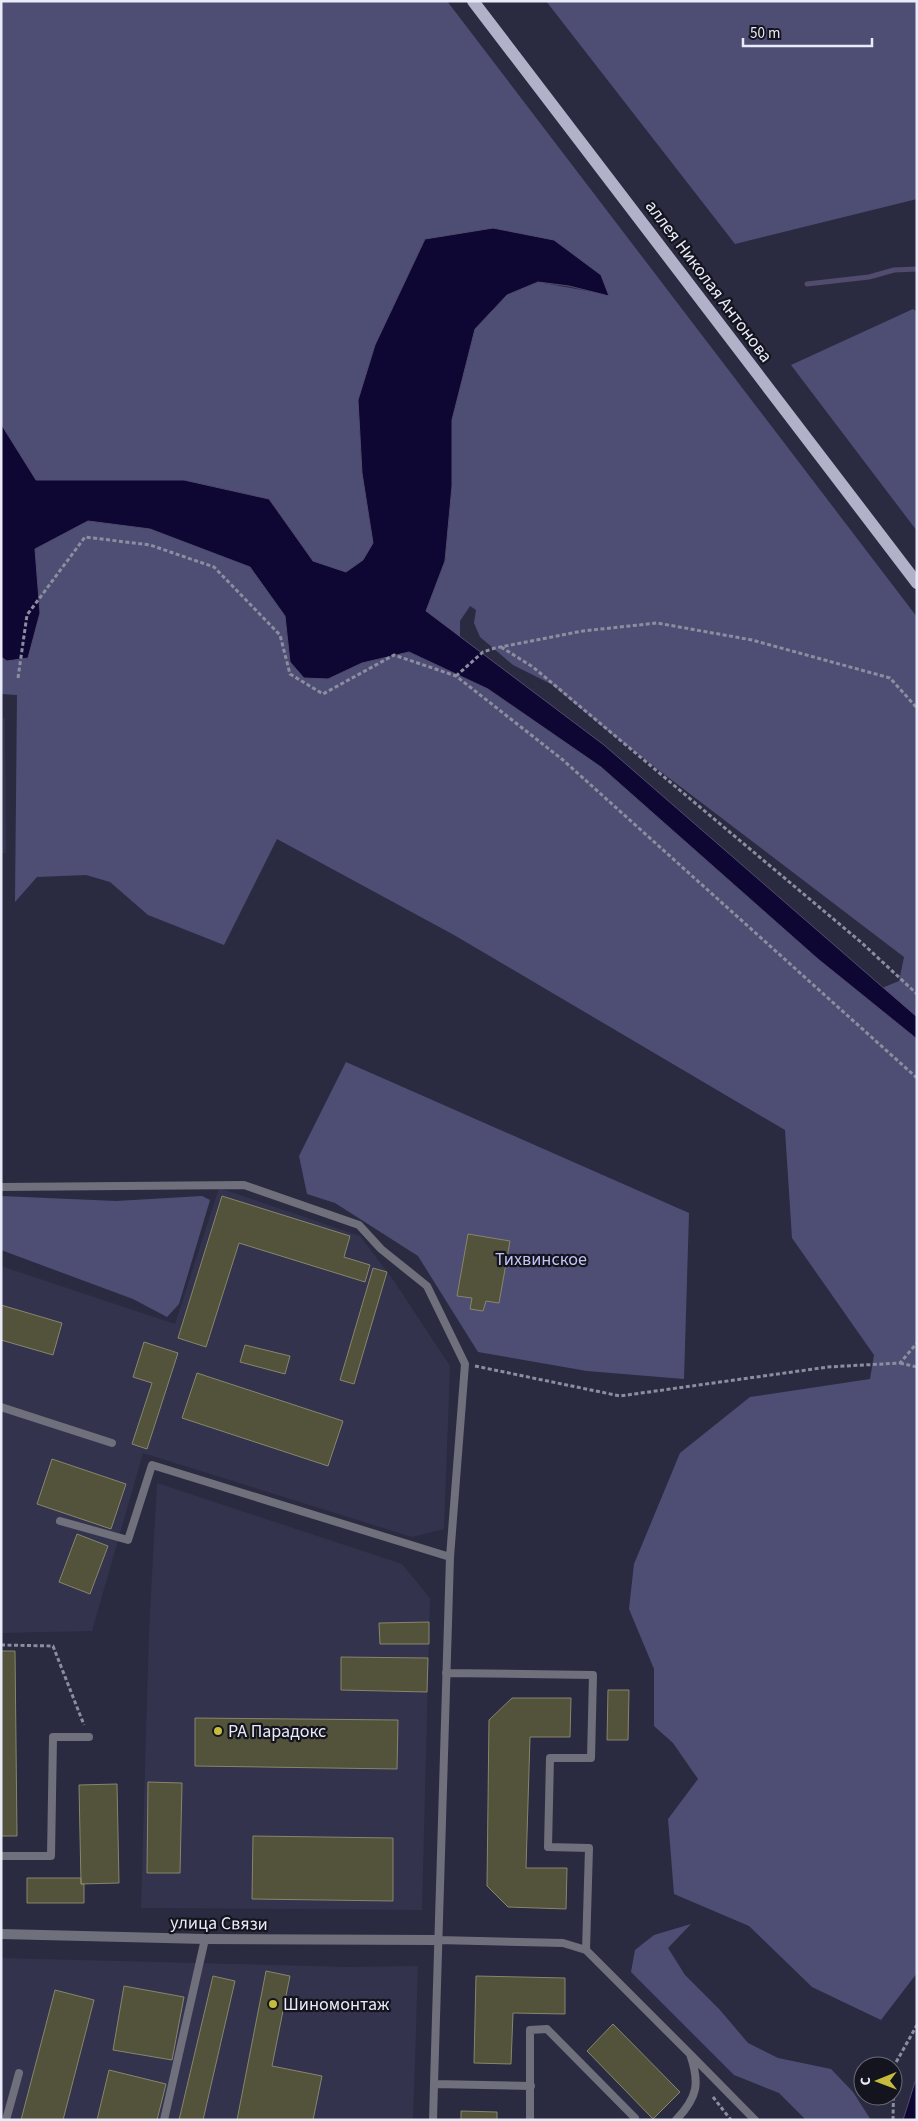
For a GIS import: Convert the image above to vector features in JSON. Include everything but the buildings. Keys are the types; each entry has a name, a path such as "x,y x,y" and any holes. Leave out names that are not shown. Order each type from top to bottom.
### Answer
{"main road":[{"name":"аллея Николая Антонова","path":"473,1 917,583"}],"street":[{"name":"улица Связи","path":"1,1934 205,1939 437,1940"}],"lane":[{"path":"1,1186 244,1185 360,1225 382,1249 427,1286 465,1364 450,1558 433,2120"},
{"path":"1,1407 112,1443"},
{"path":"60,1521 128,1540 152,1465 450,1558"},
{"path":"446,1673 593,1675 591,1758 550,1758 548,1847 589,1848 586,1950"},
{"path":"1,1856 51,1856 53,1737 88,1737"},
{"path":"164,2120 205,1939"},
{"path":"437,1940 562,1943 586,1950 755,2120"},
{"path":"530,2120 530,2030 547,2029 635,2118"},
{"path":"676,2120 687,2109 695,2092 697,2074 690,2054"},
{"path":"6,2120 19,2074"},
{"path":"434,2084 531,2086"}],"path":[{"path":"18,678 27,615 85,537 150,544 214,567 280,635 290,674 323,694 394,655 456,676 564,760 917,1078"},
{"path":"456,676 483,652 501,647 583,632 657,623 752,640 890,678 917,708"},
{"path":"501,647 532,667 862,943 917,994"},
{"path":"900,1363 917,1343"},
{"path":"465,1364 620,1396 828,1367 900,1363 917,1367"},
{"path":"1,1645 53,1646 88,1737"},
{"path":"893,2120 894,2066 917,2025"}],"shaded area":[{"path":"493,228 554,240 601,275 609,296 569,286 538,282 507,295 475,329 452,420 452,486 445,561 426,611 604,745 917,1017 917,1039 818,959 601,767 488,689 409,652 362,663 328,679 304,678 290,662 285,616 250,567 150,529 88,521 35,549 40,613 28,658 7,661 1,657 1,424 36,480 184,480 269,499 313,561 346,572 363,560 373,543 362,473 358,400 375,345 425,239"},
{"path":"1,718 5,718 6,853 1,853"},
{"path":"219,1188 360,1236 394,1281 450,1366 444,1529 412,1537 143,1453 92,1631 1,1633 1,1266 175,1324"},
{"path":"157,1483 402,1564 430,1598 422,1910 141,1908 149,1630"},
{"path":"1,1958 348,1967 418,1966 413,2120 1,2120"},
{"path":"917,2080 917,2120 903,2120 915,2082"}],"green space":[{"path":"1,1 447,1 917,617 917,1017 882,988 899,981 904,957 610,733 551,684 513,665 480,637 474,623 476,610 470,606 460,621 460,638 426,611 445,561 452,486 452,420 475,329 507,295 538,282 609,295 425,239 375,345 358,400 362,473 373,543 363,560 346,572 313,561 269,499 184,480 36,480 1,424"},
{"path":"546,1 917,1 917,199 735,244"},
{"path":"913,309 917,312 917,531 791,365"},
{"path":"87,521 150,529 250,567 285,616 290,662 328,679 362,663 409,652 488,689 601,767 818,959 917,1039 917,1973 881,2020 812,1987 749,1926 674,1894 668,1819 698,1779 673,1743 654,1726 654,1669 629,1609 634,1564 680,1453 750,1397 870,1379 874,1355 792,1238 785,1130 454,935 277,839 224,945 148,915 110,882 86,875 37,877 15,902 17,695 1,694 1,657 7,661 40,614 35,549"},
{"name":"Тихвинское","path":"346,1062 689,1213 684,1379 587,1371 478,1352 418,1256 335,1203 307,1194 299,1156"},
{"path":"1,1196 116,1201 202,1196 210,1200 179,1304 167,1317 133,1299 1,1250"},
{"path":"691,1924 668,1948 685,1975 720,2010 748,2043 778,2058 831,2069 853,2092 853,2106 862,2106 871,2120 806,2120 779,2093 734,2075 631,1972 635,1950 654,1935"}],"waterway":[{"path":"807,284 869,277 894,270 917,269"}],"place":[{"name":"РА Парадокс","path":"218,1731"},
{"name":"Шиномонтаж","path":"273,2004"}]}
